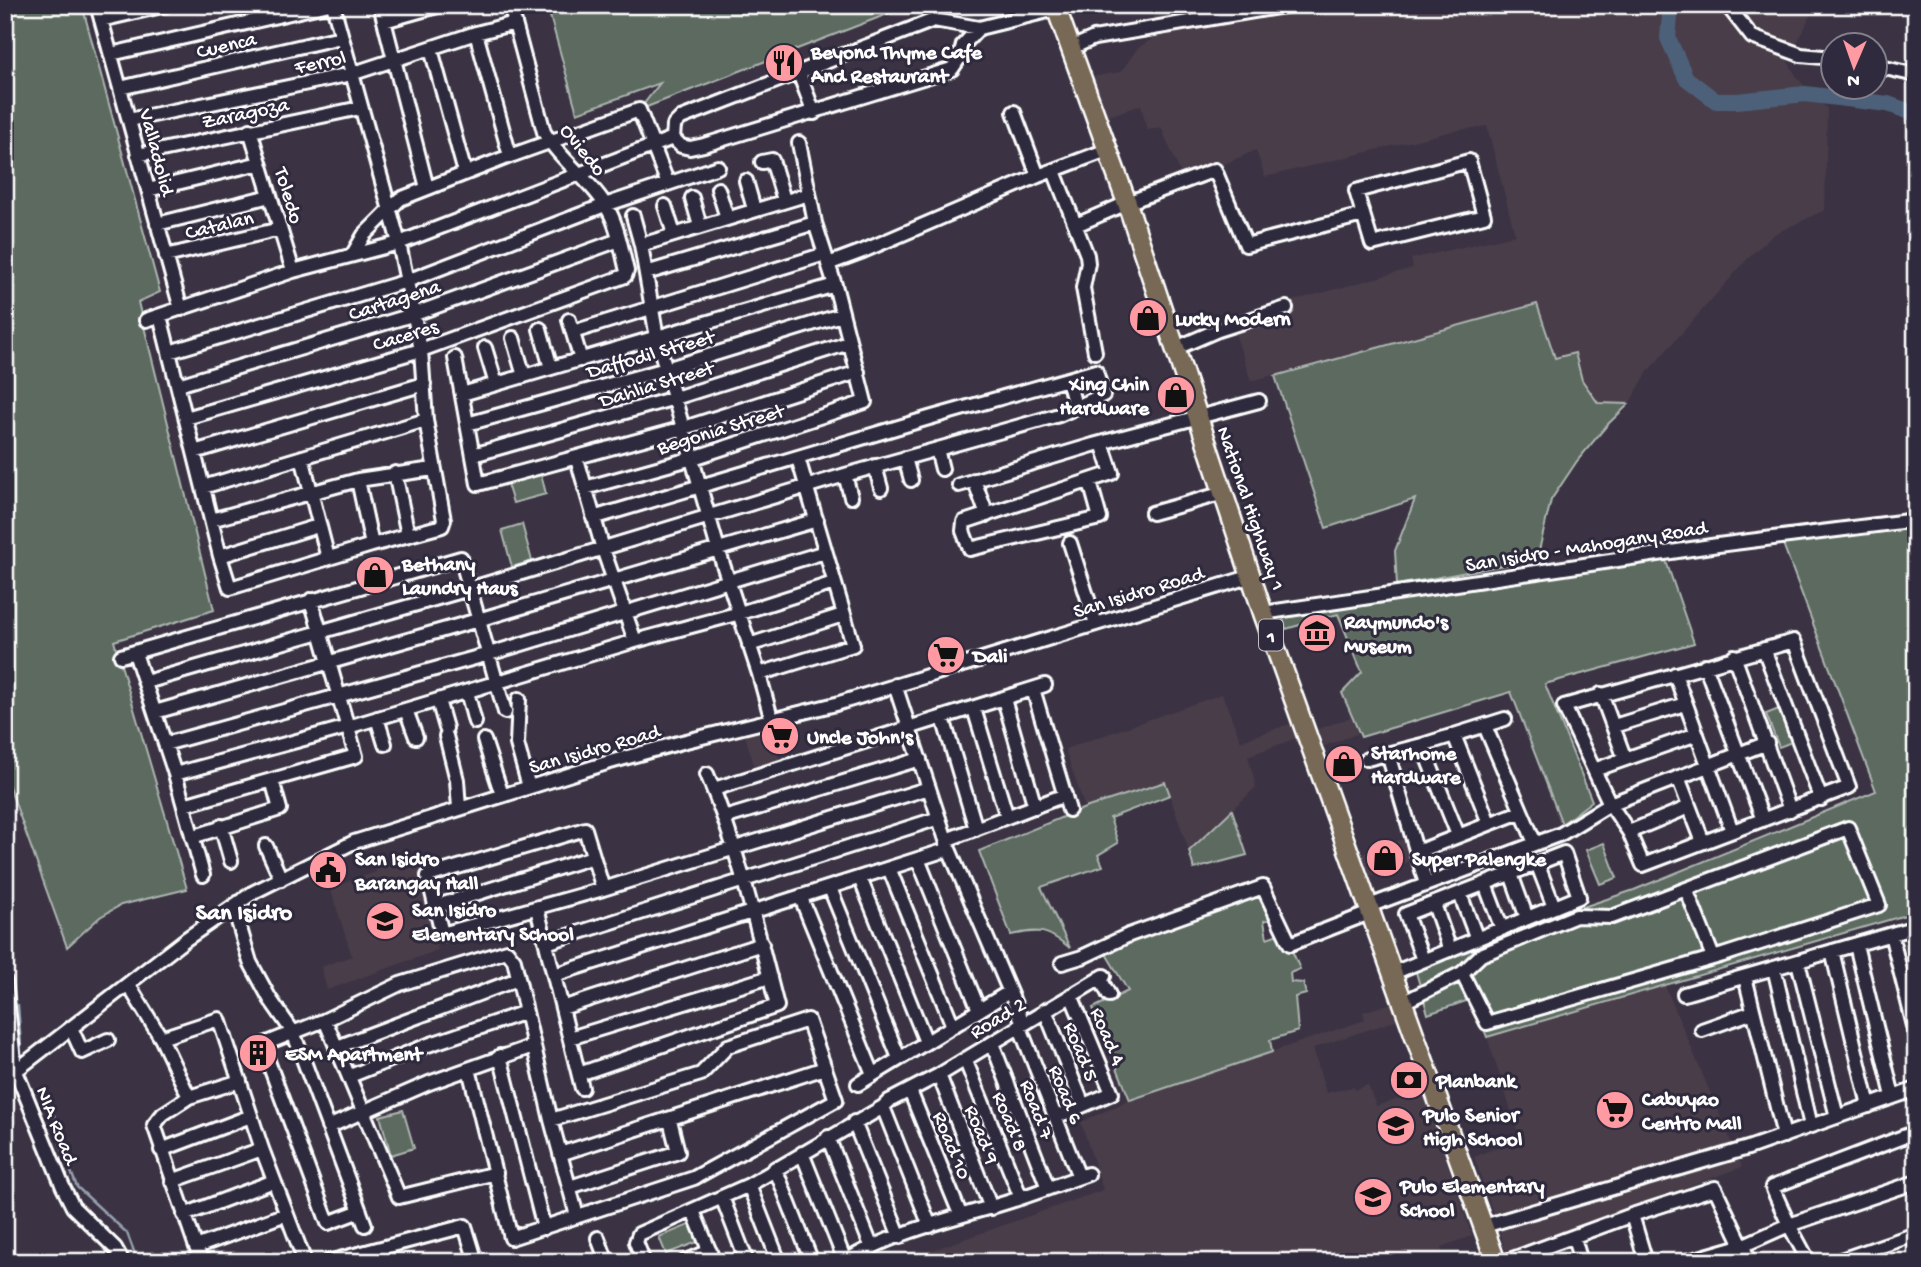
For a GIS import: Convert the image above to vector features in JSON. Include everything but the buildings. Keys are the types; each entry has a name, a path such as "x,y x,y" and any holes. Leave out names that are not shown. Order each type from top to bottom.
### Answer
{"highway":[{"name":"National Highway 1","path":"1056,7 1127,202 1263,613 1496,1262"}],"street":[{"name":"Valladolid","path":"97,5 181,309"},
{"path":"101,20 166,5"},
{"path":"111,54 325,5"},
{"path":"160,316 230,588 442,526 444,520 426,420 421,350 407,281 399,243 333,5"},
{"path":"380,5 427,188"},
{"path":"384,21 441,5"},
{"name":"Oviedo","path":"510,5 544,132 550,143 605,205 619,240 627,271"},
{"path":"1070,48 1094,38 1290,5"},
{"path":"1727,5 1752,37 1801,55 1820,57"},
{"path":"979,28 963,45 960,57 952,69 814,113 690,148 681,146 673,138 674,125 681,118 934,20 979,28 1056,7"},
{"name":"Ferrol","path":"129,120 351,74 515,23"},
{"path":"955,25 963,45"},
{"path":"476,33 510,156"},
{"name":"Cuenca","path":"120,88 341,37"},
{"path":"431,49 465,173"},
{"path":"1890,69 1916,75"},
{"path":"799,73 814,113"},
{"name":"Zaragoza","path":"138,155 360,108"},
{"path":"353,254 364,236 400,199 639,110 668,184"},
{"path":"1014,113 1038,176"},
{"name":"Toledo","path":"250,130 293,271"},
{"path":"146,320 293,271 399,243 673,138"},
{"path":"456,358 478,484 578,459 684,428 858,372 815,223 799,143"},
{"path":"580,360 571,326 863,251 1038,176 1107,150"},
{"path":"762,162 772,160 783,200"},
{"path":"1469,161 1485,216 1372,244 1363,215 1356,191 1469,161"},
{"path":"148,190 260,163"},
{"path":"169,352 407,281 605,205 718,167"},
{"path":"1076,225 1127,202 1215,170 1246,245 1363,215"},
{"path":"1054,171 1087,255 1083,288 1095,352"},
{"path":"746,181 754,209"},
{"path":"718,189 727,218"},
{"path":"641,245 809,194"},
{"path":"158,224 270,196"},
{"path":"692,198 700,226"},
{"path":"665,206 674,234"},
{"path":"633,216 641,245 657,338 718,549 760,674 772,721"},
{"path":"646,273 815,223"},
{"name":"Catalan","path":"166,256 281,229"},
{"name":"Cartagena","path":"178,385 412,315 619,240"},
{"name":"Caceres","path":"186,418 421,350 625,276 627,271"},
{"path":"462,394 835,285"},
{"path":"1174,349 1217,330 1286,308"},
{"name":"Daffodil Street","path":"467,424 666,369 841,316"},
{"path":"540,329 551,368"},
{"path":"513,338 524,376"},
{"name":"Dahlia Street","path":"473,455 674,398 849,342"},
{"path":"485,348 496,384"},
{"name":"Begonia Street","path":"585,488 693,458 865,402 858,372"},
{"path":"146,682 469,589 875,466 1059,415 1103,395 1097,372 593,518"},
{"path":"1068,379 1075,407"},
{"path":"194,452 424,384"},
{"path":"959,485 1259,401"},
{"path":"203,486 426,420"},
{"path":"1090,482 1100,518 970,549 963,530 964,522 1112,473 1102,443"},
{"path":"937,449 942,470"},
{"path":"302,457 328,558"},
{"path":"760,674 852,645 798,458"},
{"path":"905,458 911,480"},
{"path":"578,459 593,518 635,640"},
{"path":"875,466 880,488"},
{"path":"211,520 358,480 433,469"},
{"path":"395,473 408,535"},
{"path":"845,475 851,497"},
{"path":"358,480 372,545"},
{"path":"974,480 987,514"},
{"path":"1152,513 1224,494"},
{"path":"155,712 817,520"},
{"name":"San Isidro - Mahogany Road","path":"1263,613 1718,545 1916,520"},
{"path":"220,556 318,526"},
{"path":"1070,543 1096,624"},
{"path":"165,744 489,654 825,552"},
{"path":"121,656 461,558 505,712"},
{"name":"San Isidro Road","path":"10,1074 186,939 254,892 354,842 682,742 836,704 1252,576"},
{"path":"175,774 407,710 834,583"},
{"path":"184,805 356,756 311,600"},
{"path":"749,645 843,615"},
{"path":"1794,640 1849,787 1643,865 1629,832 1610,804 1564,706 1764,649 1794,640"},
{"path":"1764,649 1821,799"},
{"path":"135,653 175,774 203,875"},
{"path":"1734,656 1790,810"},
{"path":"1705,666 1763,820"},
{"path":"1675,674 1732,831"},
{"name":"Road 6","path":"895,685 948,844 1016,1009 1056,1116 1084,1175 1048,1188"},
{"path":"714,789 1039,687 1069,810"},
{"path":"467,692 475,722"},
{"path":"1601,694 1625,758"},
{"path":"519,699 517,744 529,787"},
{"path":"1004,699 1035,807"},
{"path":"438,700 457,780 459,808"},
{"path":"1615,726 1685,704"},
{"path":"974,709 1007,817"},
{"path":"407,710 416,737"},
{"path":"377,718 385,744"},
{"path":"943,718 976,829"},
{"path":"1367,759 1506,719"},
{"path":"1485,726 1535,843"},
{"path":"1594,771 1697,734"},
{"path":"1454,735 1489,823"},
{"path":"484,740 502,795"},
{"path":"1062,963 1083,957 1129,935 1263,887 1290,944 1426,884 1561,834 1610,804 1767,743"},
{"path":"1422,745 1458,835"},
{"path":"1388,754 1426,884"},
{"path":"724,818 920,759"},
{"path":"579,1074 777,1006 753,912 724,818 707,774"},
{"path":"1678,777 1703,842"},
{"path":"192,837 280,809 272,780"},
{"path":"603,889 584,829 428,876 442,934 603,889 929,788"},
{"path":"554,975 918,859 976,829 1065,795"},
{"path":"1629,832 1689,807"},
{"path":"1417,852 1520,812"},
{"path":"546,943 939,818"},
{"path":"221,827 231,861"},
{"path":"1404,1002 1462,973 1481,954 1576,916 1612,917 1848,828 1879,905 1487,1023 1462,973"},
{"path":"266,846 281,879"},
{"path":"1393,973 1579,897 1564,853 1406,914 1423,960"},
{"path":"434,907 593,858"},
{"path":"918,859 979,1010"},
{"path":"1537,863 1554,907"},
{"path":"889,869 953,1026"},
{"path":"1511,874 1527,918"},
{"path":"860,878 926,1042"},
{"path":"1485,884 1502,929"},
{"path":"830,888 899,1058"},
{"path":"1686,890 1713,957"},
{"path":"1460,894 1477,939"},
{"path":"801,898 873,1074"},
{"path":"1434,904 1450,950"},
{"path":"234,908 250,961 270,999 293,1032 365,1224"},
{"path":"537,908 582,1088"},
{"path":"1684,994 1916,927"},
{"path":"1891,934 1916,1034"},
{"path":"562,1008 762,944"},
{"path":"1856,945 1893,1096"},
{"path":"360,1211 328,1223 262,1045 325,1020 400,984 507,951 514,960 551,1120 577,1216"},
{"path":"1832,951 1869,1106"},
{"path":"1798,962 1837,1117"},
{"path":"1774,968 1811,1126"},
{"path":"570,1038 769,976"},
{"name":"Road 2","path":"644,1262 636,1242 637,1236 749,1185 1102,977 1109,995"},
{"path":"1745,977 1784,1136"},
{"path":"337,1047 518,979"},
{"name":"NIA Road","path":"5,981 10,1074 73,1208 115,1248 123,1262"},
{"path":"128,984 161,1038 189,1097"},
{"path":"858,1084 1009,992"},
{"name":"Road 4","path":"1071,995 1112,1093 1083,1105"},
{"name":"Road 5","path":"1045,1010 1083,1105"},
{"path":"350,1076 428,1045 526,1012"},
{"path":"1702,1030 1753,1012"},
{"path":"161,1038 219,1018 262,1149 305,1262"},
{"path":"325,1020 399,1197 496,1174"},
{"path":"469,1069 511,1238 694,1178 836,1100 808,1020 728,1046 701,1074 551,1120"},
{"path":"71,1028 82,1052 108,1040"},
{"name":"Road 7","path":"992,1043 1048,1188"},
{"path":"328,1127 361,1111 500,1056 533,1046"},
{"path":"500,1056 544,1228"},
{"name":"Road 8","path":"965,1059 1021,1198"},
{"path":"560,1154 825,1068"},
{"name":"Road 9","path":"939,1075 991,1208"},
{"path":"206,1262 201,1260 196,1247 154,1125 163,1114 189,1097 240,1081"},
{"path":"1484,1226 1748,1148 1916,1088"},
{"name":"Road 10","path":"910,1091 960,1214"},
{"path":"1056,1116 1083,1105"},
{"path":"883,1107 930,1226"},
{"path":"161,1150 251,1116"},
{"path":"570,1186 678,1152 670,1119"},
{"path":"854,1122 900,1237"},
{"path":"1809,1262 1772,1187 1916,1132"},
{"path":"828,1137 872,1248"},
{"path":"172,1181 262,1149"},
{"path":"802,1153 845,1261 960,1214 991,1208 1048,1188"},
{"path":"775,1168 812,1262"},
{"path":"184,1215 274,1181"},
{"path":"1685,1262 1744,1245 1789,1225 1916,1182"},
{"path":"749,1185 779,1262"},
{"path":"1504,1262 1715,1188 1750,1262"},
{"path":"722,1197 747,1262"},
{"path":"684,1262 712,1256 693,1211"},
{"path":"196,1247 286,1214"},
{"path":"1632,1215 1646,1262"},
{"path":"328,1262 465,1226 476,1262"},
{"path":"1836,1262 1868,1257 1916,1234"},
{"path":"598,1238 606,1262"},
{"path":"1574,1238 1581,1262"}],"shaded area":[{"path":"1152,5 1814,5 1787,60 1798,79 1827,109 1825,210 1774,234 1751,255 1649,370 1629,404 1598,403 1582,380 1555,358 1537,304 1251,381 1230,318 1413,268 1411,259 1515,235 1487,126 1453,131 1265,177 1256,150 1182,183 1184,189 1137,205 1132,192 1180,172 1161,127 1147,130 1141,105 1106,117 1090,77 1121,72 1137,49 1153,38 1149,20 1154,18"},
{"path":"1222,694 1241,741 1298,721 1302,736 1248,756 1256,787 1189,851 1165,782 1085,808 1065,749"},
{"path":"1351,717 1357,734 1324,746 1318,729"},
{"path":"770,728 782,767 757,775 745,735"},
{"name":"Super Palengke","path":"1404,839 1411,861 1367,877 1359,855"},
{"name":"San Isidro Elementary School","path":"420,854 427,888 423,892 438,950 327,990 321,967 352,956 330,888 376,872 375,863"},
{"name":"Cabuyao Centro Mall","path":"1665,986 1742,1167 1506,1251 1474,1157 1520,1138 1487,1037"},
{"path":"1392,1003 1400,1019 1313,1048 1326,1093 1353,1087 1355,1090 1368,1085 1376,1106 1423,1091 1472,1236 1441,1247 1444,1262 899,1262 1103,1190 1081,1122 1130,1100 1365,1020 1363,1012"}],"green space":[{"path":"5,5 82,5 160,292 138,302 214,610 114,641 187,889 121,905 100,917 67,947 5,775"},
{"path":"547,5 911,5 639,110 660,83 577,113"},
{"path":"1537,304 1555,358 1575,353 1582,380 1598,403 1629,404 1577,461 1551,500 1537,559 1397,585 1395,551 1415,499 1326,528 1275,376"},
{"path":"541,474 546,494 513,503 507,484"},
{"path":"522,524 532,561 512,567 502,530"},
{"path":"1916,525 1916,912 1487,1037 1472,999 1428,1014 1416,972 1550,918 1634,890 1876,791 1782,541"},
{"path":"1665,558 1694,643 1545,684 1592,801 1562,824 1511,692 1361,737 1342,693 1362,672 1338,614 1286,629 1282,614"},
{"path":"1789,705 1802,738 1779,747 1766,714"},
{"path":"1165,782 1170,795 1110,818 1118,843 1098,855 1103,866 1041,887 1070,948 1043,932 1011,935 979,851 1085,808"},
{"path":"1232,810 1247,855 1194,869 1189,851"},
{"path":"1604,843 1617,878 1600,884 1586,850"},
{"path":"1266,881 1282,915 1264,921 1267,938 1284,932 1300,969 1290,973 1291,982 1303,983 1306,994 1295,997 1298,1031 1270,1040 1272,1052 1130,1100 1093,1008 1128,991 1102,947"},
{"path":"403,1110 414,1148 391,1155 380,1116"},
{"path":"694,1223 700,1241 666,1254 659,1237"}],"waterway":[{"path":"1671,5 1668,38 1686,78 1716,101 1805,94 1888,104 1916,114"},
{"path":"18,1005 21,1046"},
{"path":"54,1115 61,1146 77,1187 127,1233 138,1262"}],"place":[{"name":"Beyond Thyme Cafe And Restaurant","path":"784,63"},
{"name":"Lucky Modern","path":"1148,318"},
{"name":"Xing Chin Hardware","path":"1176,395"},
{"name":"Bethany Laundry Haus","path":"375,575"},
{"name":"Raymundo's Museum","path":"1317,633"},
{"name":"Dali","path":"946,655"},
{"name":"Uncle John's","path":"780,736"},
{"name":"Starhome Hardware","path":"1344,764"},
{"name":"Super Palengke","path":"1385,858"},
{"name":"San Isidro Barangay Hall","path":"328,870"},
{"name":"San Isidro Elementary School","path":"385,921"},
{"name":"ESM Apartment","path":"258,1053"},
{"name":"Planbank","path":"1409,1080"},
{"name":"Cabuyao Centro Mall","path":"1615,1110"},
{"name":"Pulo Senior High School","path":"1396,1126"},
{"name":"Pulo Elementary School","path":"1373,1197"}],"district":[{"name":"San Isidro","path":"244,911"}]}
